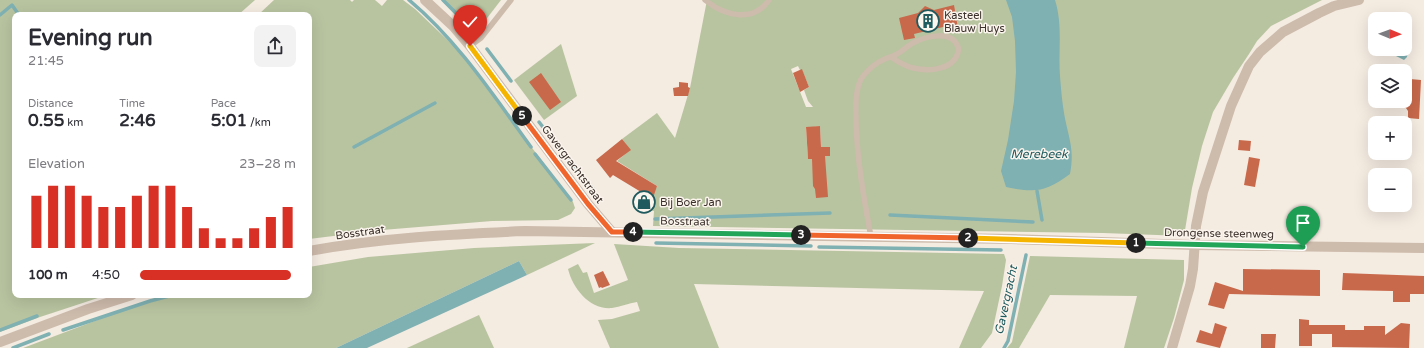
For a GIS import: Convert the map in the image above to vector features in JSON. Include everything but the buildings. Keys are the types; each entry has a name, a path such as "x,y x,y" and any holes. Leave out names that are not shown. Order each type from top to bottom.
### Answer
{"street":[{"name":"Gavergrachtstraat","path":"425,0 453,26 470,46 588,204 612,232"},
{"path":"1172,348 1190,286 1193,269 1194,245 1203,192 1231,106 1249,66 1260,52 1283,32 1334,6 1359,0"},
{"name":"Bosstraat","path":"312,251 406,238 449,234 525,231 1038,240"},
{"name":"Drongense steenweg","path":"1038,240 1194,245 1424,248"},
{"path":"0,342 88,309 123,298"}],"lane":[{"path":"470,46 481,38 511,0"},
{"path":"705,0 712,6 724,12 737,15 750,15 766,5 769,0"},
{"path":"871,237 856,144 857,92 862,76 883,60 898,54 914,42 927,38 939,36 948,37 955,42 958,49 957,57 952,62 938,69 925,70 912,68 891,57"}],"green space":[{"path":"0,0 255,0 241,12 12,12 12,298 98,298 0,332"},
{"path":"274,0 350,0 352,2 354,0 375,0 382,6 387,0 403,0 415,9 458,50 573,202 575,208 571,214 558,220 492,221 382,230 312,239 312,12 261,12"},
{"path":"441,0 501,0 474,35"},
{"path":"707,0 1322,0 1271,26 1257,41 1213,112 1202,146 1192,188 1184,236 1103,233 653,226 654,211 649,210 654,194 653,193 657,186 617,161 630,150 622,139 657,113 675,138 690,88","holes":["798,66 800,70 802,70 809,87 804,90 808,101 813,107 806,107 791,69","820,126 821,147 830,147 830,155 825,156 815,189 817,159 808,159 806,128"]},
{"path":"561,44 577,96 544,120 514,80"},
{"path":"595,243 527,275 519,261 336,348 23,348 140,304 165,298 312,298 312,266 368,257 474,248"},
{"path":"614,244 679,248 1004,254 1006,260 992,333 981,348 959,348 984,291 694,284 719,348 610,348 598,320 612,319 640,311 637,302 612,308 597,306 578,291 568,269 578,264 583,273 587,272 594,293 628,280"},
{"path":"1030,256 1184,260 1184,280 1164,348 1124,348 1137,296 1050,295 1019,348 1007,348 1012,342"},
{"path":"479,315 494,348 407,348"}],"water":[{"name":"Merebeek","path":"1006,0 1055,0 1059,19 1061,90 1072,157 1070,174 1047,188 1040,190 1025,190 1006,187 1001,171 1008,140 1014,101 1016,72 1015,41 1012,17"},
{"path":"1396,56 1407,56 1404,60"},
{"path":"519,261 527,275 367,348 336,348"}],"waterway":[{"path":"409,0 427,16 474,69 531,147"},
{"path":"443,0 467,24 476,36"},
{"path":"0,15 12,5 17,12"},
{"path":"487,49 511,81"},
{"path":"354,147 435,103"},
{"path":"539,122 558,146"},
{"path":"535,154 571,200"},
{"path":"570,160 594,190"},
{"name":"Gavergracht","path":"1037,191 1042,220"},
{"path":"655,219 830,213"},
{"path":"890,215 1033,222"},
{"path":"656,243 811,246"},
{"path":"819,247 1001,250"},
{"name":"Gavergracht","path":"1004,348 1008,341 1026,255"},
{"path":"63,330 162,298"},
{"path":"0,330 37,316"},
{"path":"13,348 49,334"}],"place":[{"name":"Kasteel Blauw Huys","path":"928,21"},
{"name":"Bij Boer Jan","path":"644,202"}],"route":[{"path":"470,46 588,204 612,232 1011,239 1303,247"}]}
